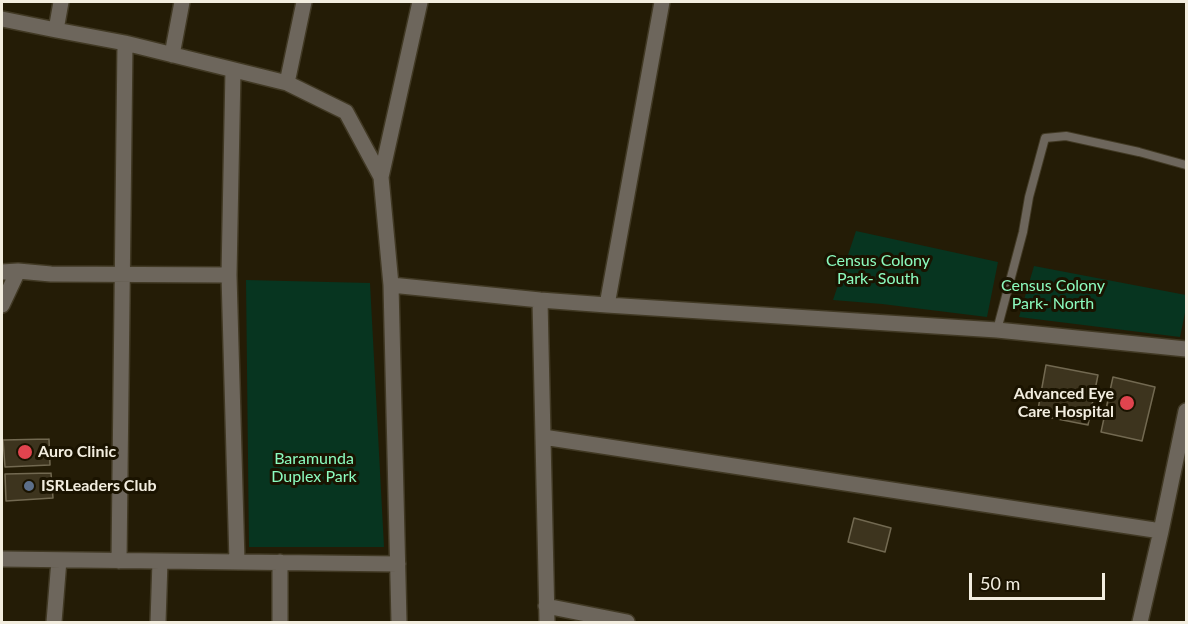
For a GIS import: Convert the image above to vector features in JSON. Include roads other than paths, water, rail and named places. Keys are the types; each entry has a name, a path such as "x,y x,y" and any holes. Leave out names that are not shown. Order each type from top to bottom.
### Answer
{"street":[{"path":"56,30 61,2"},
{"path":"172,55 182,2"},
{"path":"287,83 304,2"},
{"path":"399,622 391,285 381,177 420,2"},
{"path":"607,305 662,2"},
{"path":"2,19 125,43 287,83 346,112 381,177"},
{"path":"119,561 125,43"},
{"path":"233,70 229,275 237,562"},
{"path":"2,305 18,271"},
{"path":"2,272 229,275"},
{"path":"391,285 607,305 997,330 1186,349"},
{"path":"540,300 547,622"},
{"path":"1140,622 1186,411"},
{"path":"543,437 1161,531"},
{"path":"2,559 398,564"},
{"path":"54,622 59,560"},
{"path":"158,622 160,561"},
{"path":"280,562 280,622"},
{"path":"546,606 627,622"}],"lane":[{"path":"997,330 1045,138 1066,136 1186,165"}],"place":[{"name":"Advanced Eye Care Hospital","path":"1127,403"},
{"name":"Auro Clinic","path":"25,452"},
{"name":"ISRLeaders Club","path":"29,486"}],"park label":[{"name":"Census Colony Park- South","path":"878,270"},
{"name":"Census Colony Park- North","path":"1053,295"},
{"name":"Baramunda Duplex Park","path":"314,468"}]}
